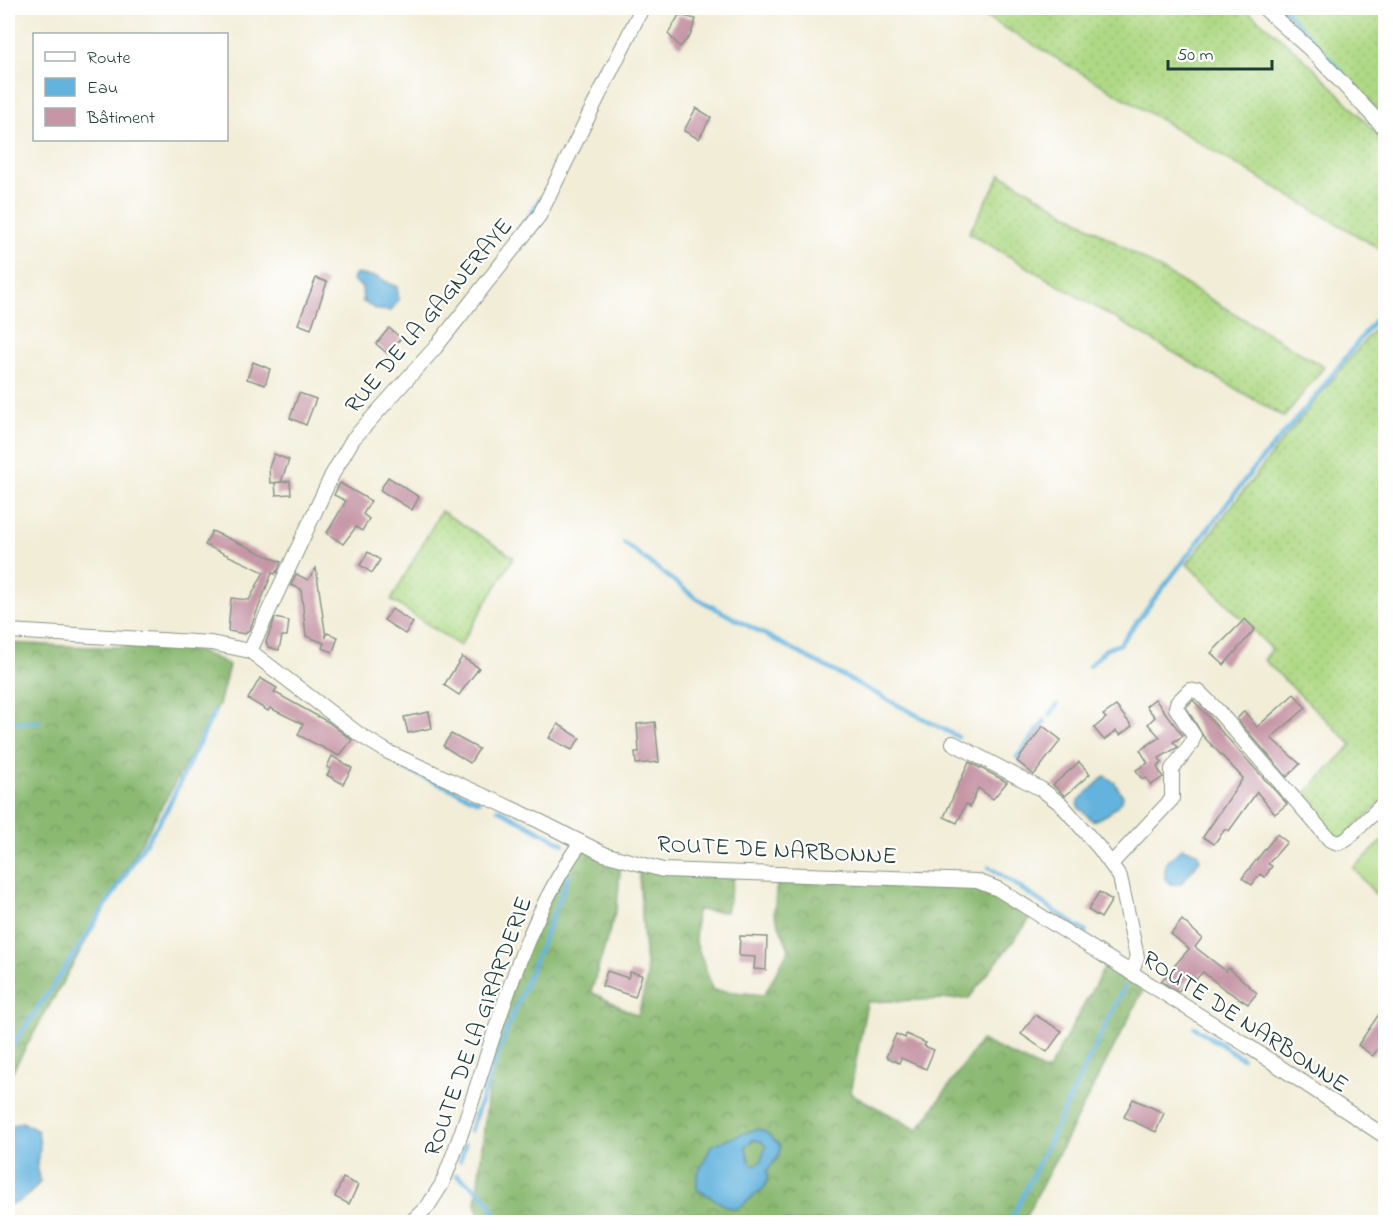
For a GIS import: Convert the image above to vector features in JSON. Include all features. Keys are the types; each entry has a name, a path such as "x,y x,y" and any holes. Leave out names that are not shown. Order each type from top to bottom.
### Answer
{"street":[{"name":"RUE DE LA GAGNERAYE","path":"250,651 332,475 353,440 435,348 539,216 642,8"},
{"path":"1264,8 1313,52 1386,129"},
{"name":"ROUTE DE NARBONNE","path":"8,631 211,643 250,651 378,747 621,860 663,870 977,881 998,889 1248,1046 1386,1137"},
{"path":"1111,864 1172,799 1172,769 1191,744 1194,736 1176,708 1177,703 1190,690 1199,692 1218,711 1330,840 1338,843 1346,840 1386,801"},
{"path":"953,743 1041,789 1061,804 1111,864 1120,878 1136,948 1137,957 1131,973"},
{"name":"ROUTE DE LA GIRARDERIE","path":"411,1222 428,1206 442,1184 495,1028 544,905 561,869 581,842"}],"green space":[{"path":"971,8 1243,8 1300,55 1385,143 1385,252"},
{"path":"1279,8 1385,8 1385,119 1308,34"},
{"path":"1001,174 1324,367 1284,417 969,233"},
{"path":"1385,316 1385,799 1338,843 1297,801 1352,745 1264,660 1272,649 1187,564 1283,440"},
{"path":"441,511 514,557 460,646 391,600"},
{"path":"8,643 84,647 181,648 197,651 229,665 219,705 8,1079"},
{"path":"1385,839 1385,887 1376,895 1353,868"},
{"path":"581,842 621,860 617,906 591,992 638,1016 647,978 638,864 735,873 726,912 697,910 695,940 713,990 764,995 789,949 774,913 778,874 962,878 1035,913 969,998 867,1002 850,1093 918,1130 981,1040 1047,1072 1109,959 1147,983 1023,1222 480,1222 476,1203 495,1028 544,905"}],"water":[{"path":"356,274 377,277 397,287 399,299 391,311 378,310 363,302 362,287 352,280"},
{"path":"1105,776 1115,783 1123,796 1122,801 1108,814 1093,821 1078,807 1078,801"},
{"path":"1182,848 1198,853 1200,860 1181,884 1170,884 1165,879 1165,864"},
{"path":"22,1122 38,1131 40,1147 37,1164 40,1182 30,1194 8,1204 8,1127"},
{"path":"756,1129 764,1131 780,1145 779,1156 767,1171 768,1177 764,1188 737,1209 729,1208 697,1189 697,1175 712,1145","holes":["753,1140 760,1141 766,1146 761,1161 756,1165 750,1163 745,1146"]}],"building":[{"path":"679,15 696,19 690,36 680,47 668,34"},
{"path":"696,108 711,117 699,139 684,131"},
{"path":"316,278 327,282 311,329 298,324"},
{"path":"389,328 401,338 388,354 376,344"},
{"path":"253,362 270,369 265,385 247,379"},
{"path":"299,393 316,399 306,425 290,418"},
{"path":"274,454 289,460 281,482 290,481 291,494 276,495 275,483 280,482 270,483 269,467"},
{"path":"388,477 419,497 412,510 380,490"},
{"path":"340,483 371,501 363,514 369,519 362,531 356,527 343,544 327,533 346,501 334,495"},
{"path":"212,531 281,562 277,573 277,570 275,574 272,573 250,629 245,634 228,631 231,598 249,600 264,572 205,545"},
{"path":"368,552 380,560 372,573 360,565"},
{"path":"316,568 326,638 327,633 338,637 333,652 322,648 324,643 306,636 301,589 291,585 296,574 308,580"},
{"path":"392,609 413,623 405,634 384,620"},
{"path":"275,618 289,621 287,636 282,636 279,650 268,647 266,642"},
{"path":"1245,619 1255,629 1224,665 1211,653"},
{"path":"462,657 479,668 459,695 444,685"},
{"path":"260,678 277,688 274,692 328,722 352,740 339,756 298,735 303,724 270,708 268,711 248,699"},
{"path":"1294,694 1306,708 1271,738 1300,764 1287,777 1237,719 1244,711 1257,727"},
{"path":"1155,699 1183,736 1173,742 1178,747 1159,758 1162,763 1157,767 1163,777 1151,785 1146,778 1141,778 1136,770 1148,763 1140,750 1160,737 1148,724 1155,717 1146,706"},
{"path":"1193,700 1287,804 1275,814 1257,792 1229,831 1225,829 1214,844 1203,837 1243,778 1203,736 1186,707"},
{"path":"1116,706 1132,726 1120,735 1116,731 1104,740 1094,728 1106,718 1103,715"},
{"path":"429,712 432,728 408,733 404,717"},
{"path":"655,722 659,762 636,764 635,752 639,752 637,724"},
{"path":"558,724 580,738 572,750 549,738"},
{"path":"1043,726 1061,740 1034,775 1017,761"},
{"path":"451,734 479,749 470,763 443,746"},
{"path":"332,756 352,768 343,784 327,775 331,769 327,767"},
{"path":"969,762 1007,782 993,799 978,788 970,807 966,804 957,823 944,817"},
{"path":"1079,762 1090,774 1065,796 1053,785"},
{"path":"1277,834 1287,842 1268,864 1272,866 1265,877 1260,874 1252,885 1242,878"},
{"path":"1099,892 1112,900 1101,918 1088,910"},
{"path":"1182,920 1202,938 1195,947 1226,971 1229,968 1257,993 1248,1004 1203,972 1196,979 1191,976 1178,992 1161,981 1189,949 1171,934"},
{"path":"740,936 767,937 766,970 754,969 755,957 739,956"},
{"path":"607,971 628,978 630,972 642,975 635,997 602,986"},
{"path":"1386,1004 1386,1037 1373,1056 1358,1045"},
{"path":"1035,1015 1062,1031 1047,1052 1021,1034"},
{"path":"896,1034 905,1038 906,1034 926,1043 924,1046 934,1050 926,1069 901,1058 899,1063 886,1057"},
{"path":"1133,1099 1164,1113 1156,1132 1124,1117"},
{"path":"343,1178 358,1185 349,1204 335,1197"}],"waterway":[{"path":"1283,8 1361,93"},
{"path":"518,233 541,198"},
{"path":"1089,666 1106,649 1120,644 1256,466 1315,397 1386,306"},
{"path":"624,543 696,598 958,737"},
{"path":"1050,715 1057,705"},
{"path":"8,1052 76,952 166,811 215,711"},
{"path":"1017,757 1045,721"},
{"path":"8,723 39,722"},
{"path":"400,767 479,801"},
{"path":"498,809 564,844"},
{"path":"989,867 1086,932"},
{"path":"470,1131 510,1022 569,876"},
{"path":"1010,1222 1124,987"},
{"path":"1194,1027 1242,1058"},
{"path":"460,1161 465,1145"},
{"path":"456,1175 482,1194 491,1206 496,1222"}]}
